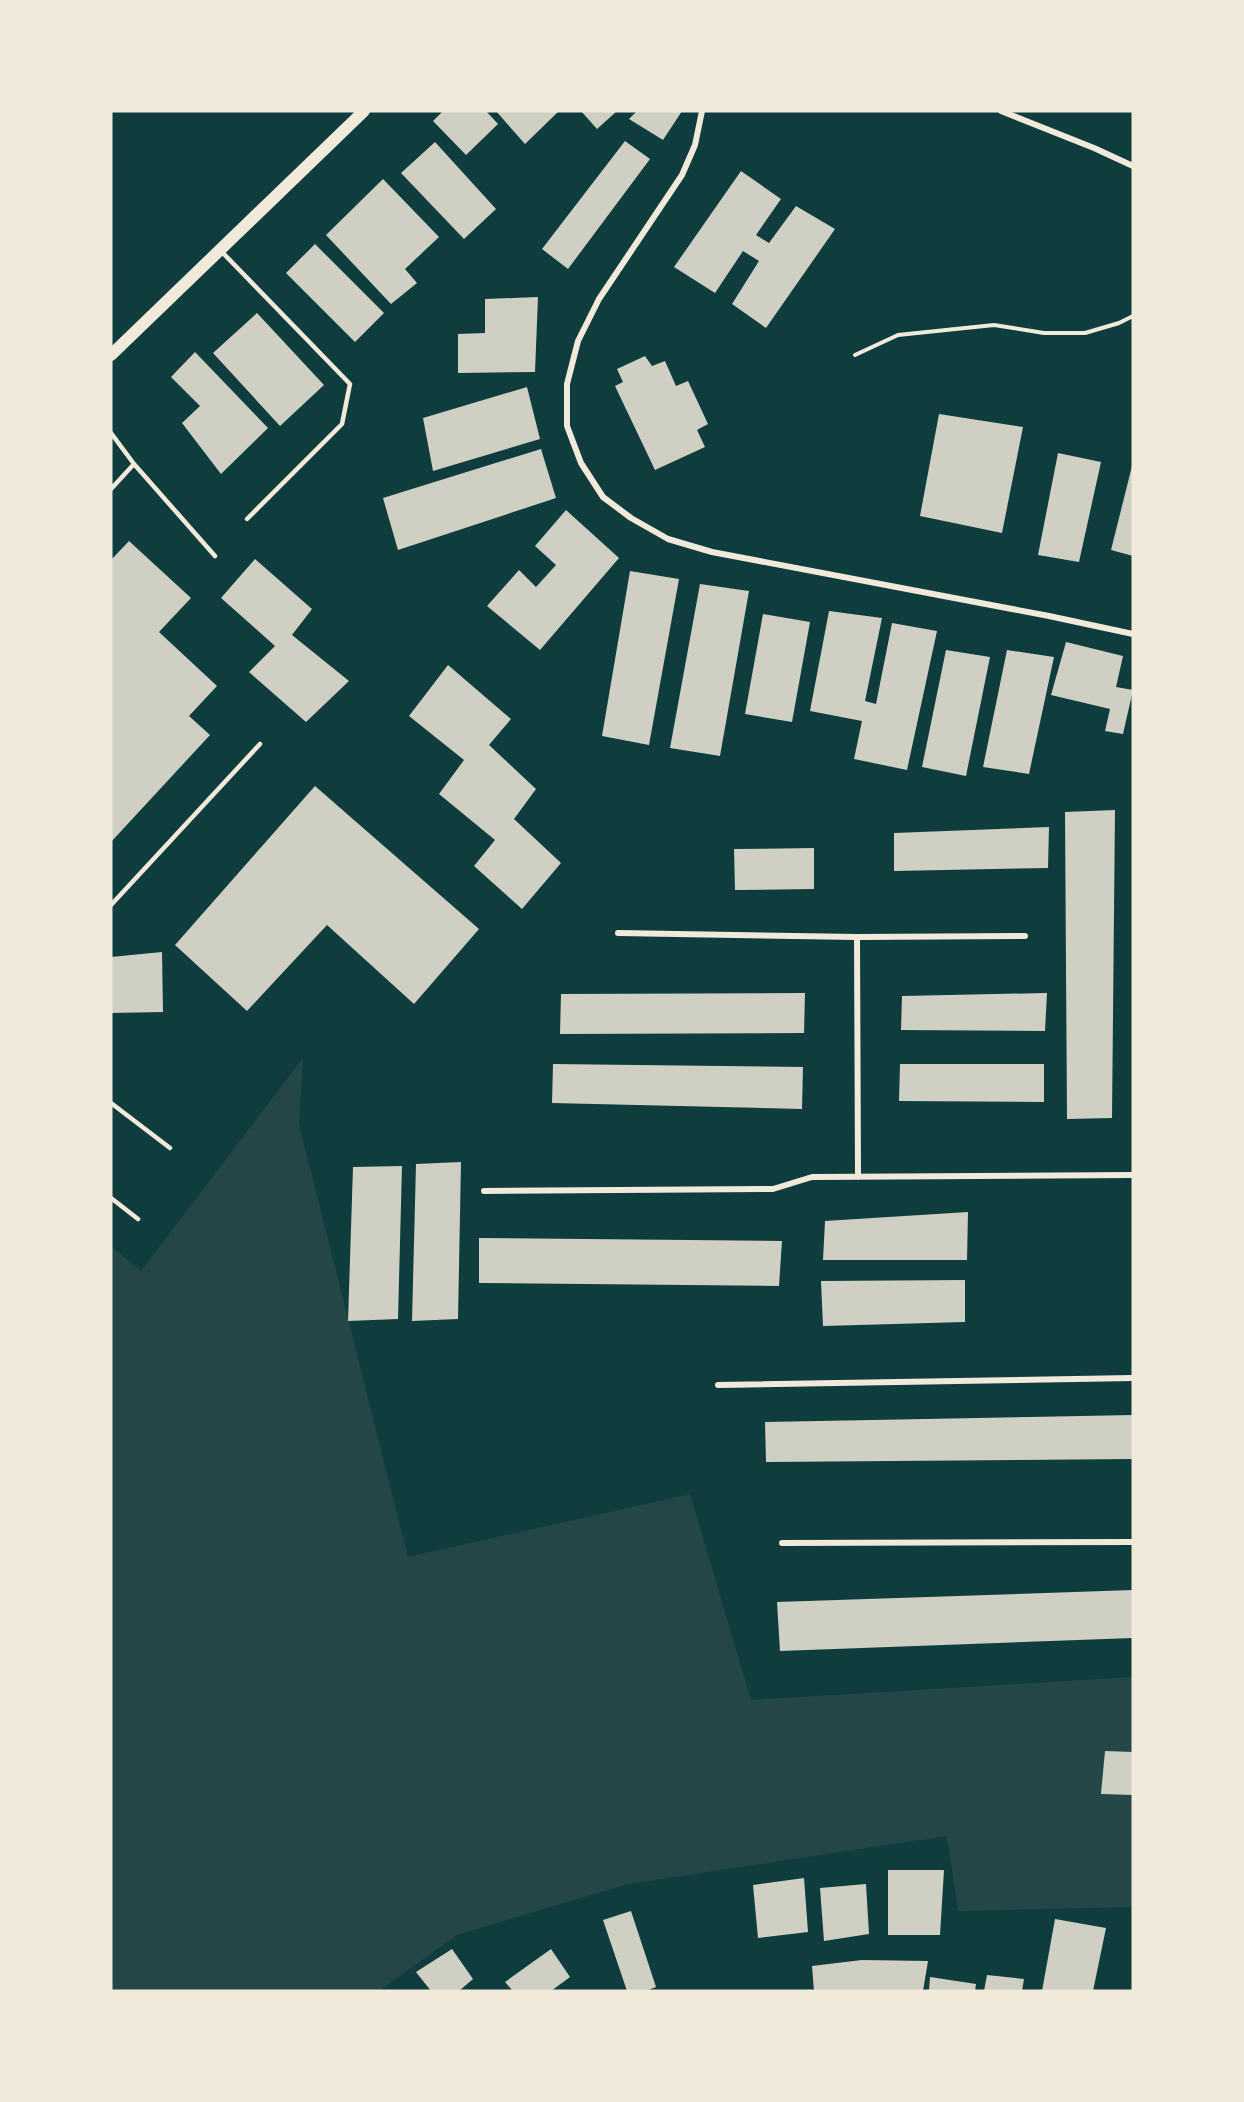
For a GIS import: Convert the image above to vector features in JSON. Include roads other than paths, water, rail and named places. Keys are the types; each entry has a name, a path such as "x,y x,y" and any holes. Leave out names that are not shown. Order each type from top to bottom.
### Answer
{"main road":[{"path":"111,355 364,111"}],"street":[{"path":"702,111 695,145 682,175 599,299 578,340 567,384 567,426 581,463 603,497 631,518 668,539 712,552 1133,634"},
{"path":"1001,111 1133,166"},
{"path":"618,933 857,937 1025,936"},
{"path":"857,937 858,1177"},
{"path":"484,1191 773,1189 812,1177 1133,1175"},
{"path":"718,1384 1133,1378"},
{"path":"782,1543 1133,1542"}],"lane":[{"path":"220,250 350,384 342,424 248,519"},
{"path":"111,433 134,464 215,556"},
{"path":"111,489 134,464"},
{"path":"111,905 260,744"},
{"path":"111,1103 170,1148"},
{"path":"111,1198 138,1219"}]}
